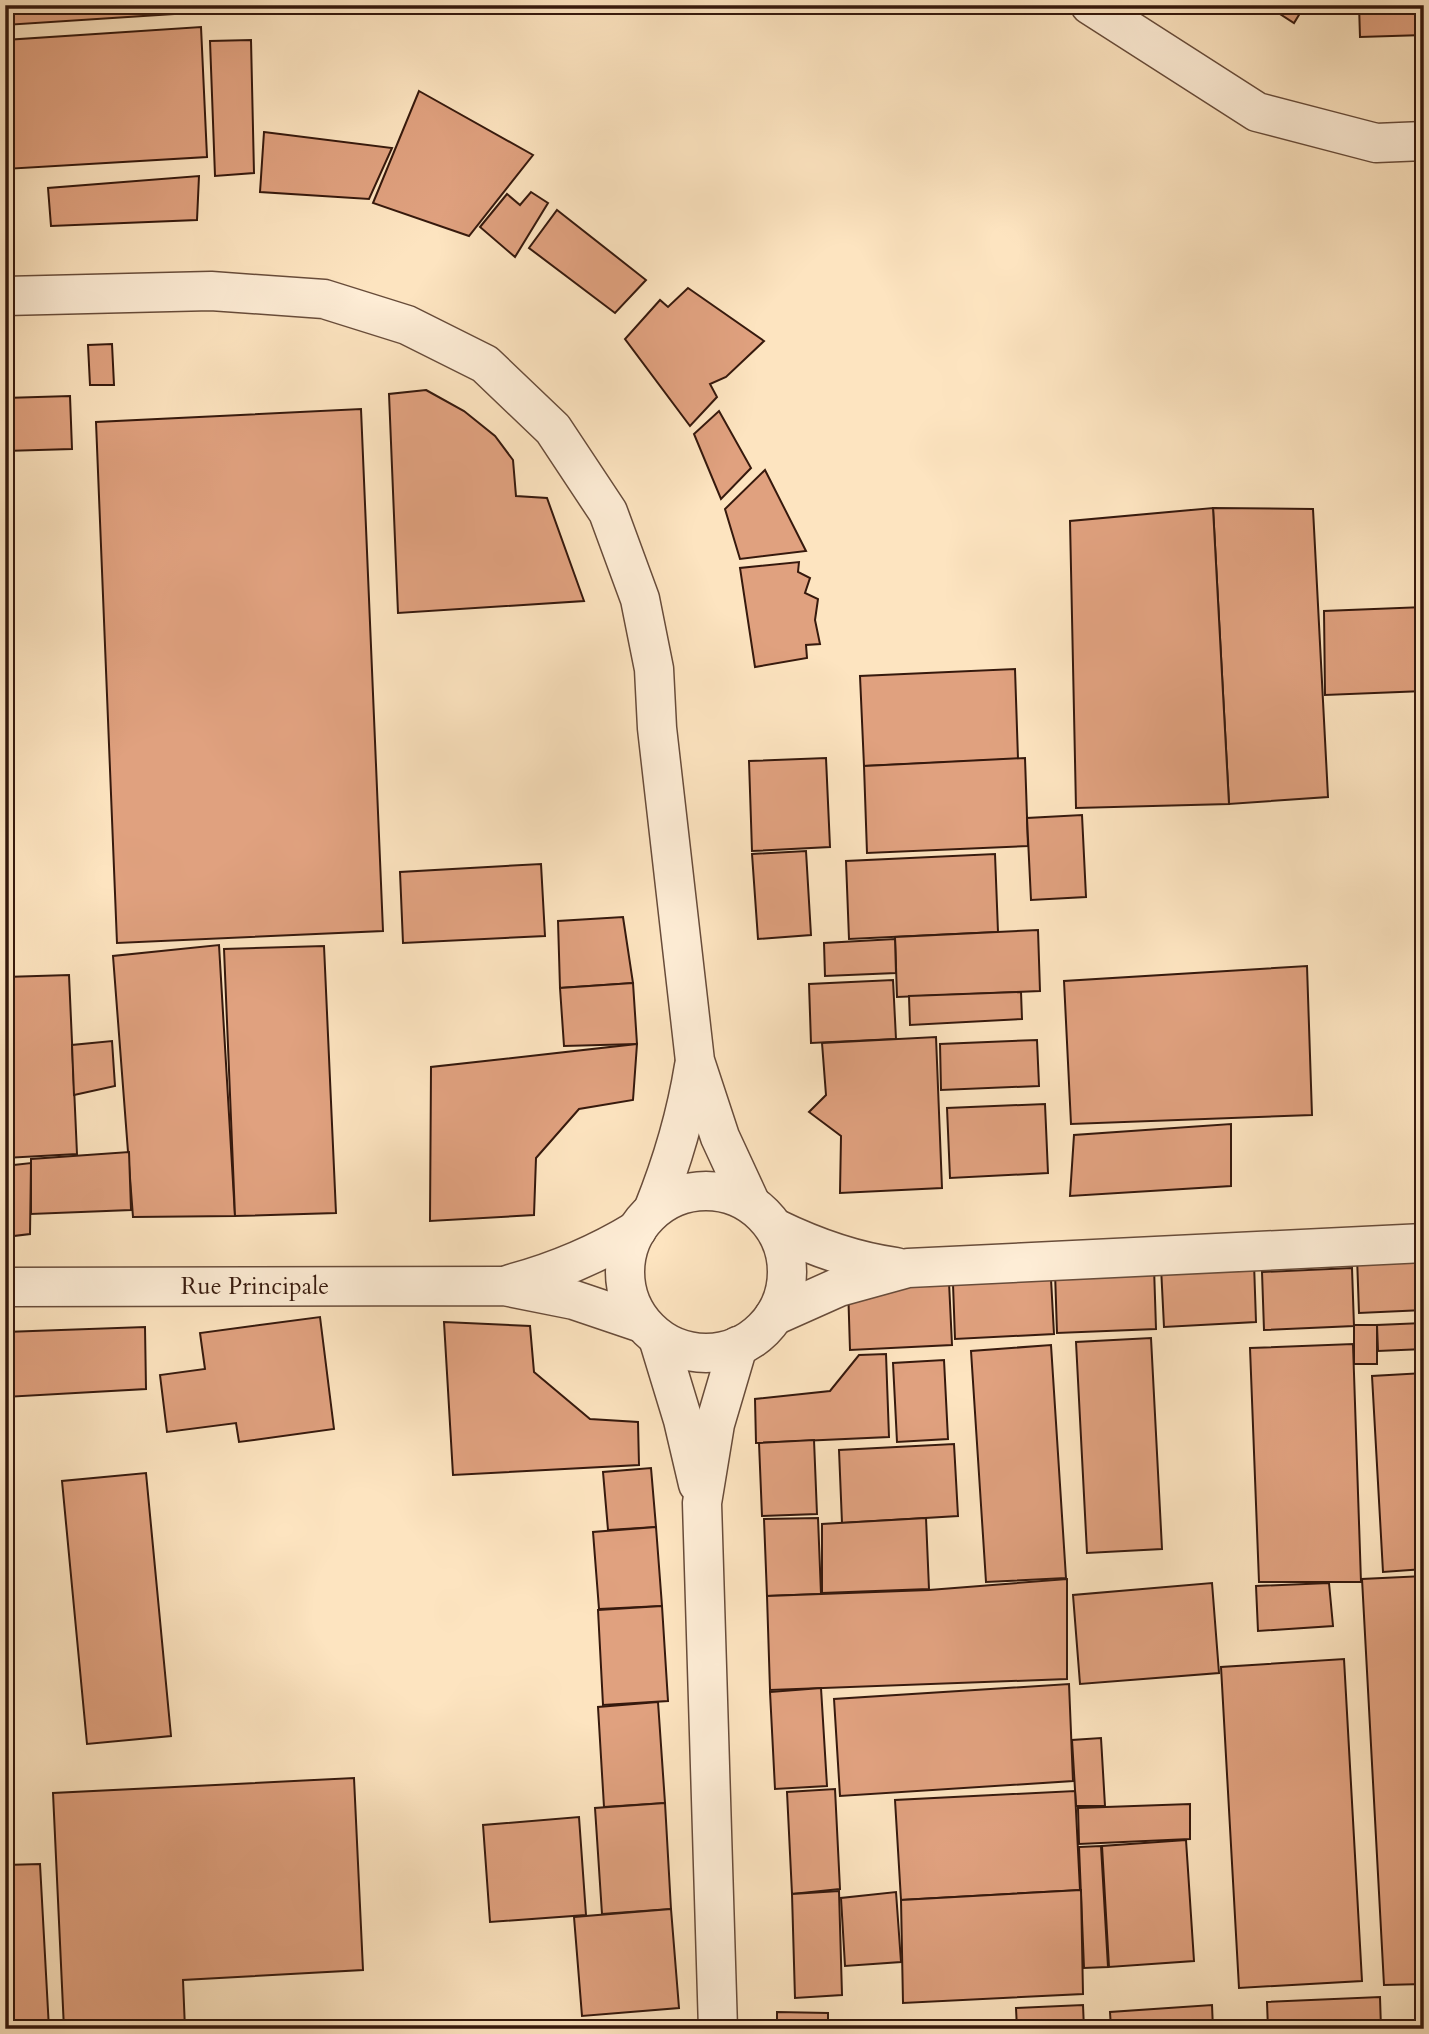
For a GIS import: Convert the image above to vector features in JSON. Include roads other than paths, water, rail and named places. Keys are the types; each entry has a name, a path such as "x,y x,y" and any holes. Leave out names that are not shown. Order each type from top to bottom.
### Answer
{"street":[{"path":"1090,5 1257,112 1376,143 1424,141"},
{"path":"5,296 211,291 324,299 407,325 485,364 553,429 608,512 640,599 654,669 657,728 695,1061 720,1137 763,1216 785,1249 788,1272 784,1295 774,1316 758,1334 738,1346 718,1352 697,1353 677,1348 650,1330"},
{"path":"695,1061 682,1129 670,1170 628,1253 625,1277 630,1301 650,1330 683,1420 702,1503"},
{"path":"645,1220 676,1196 701,1190 727,1193 807,1244 839,1256 908,1268 1424,1243"},
{"name":"Rue Principale","path":"504,1286 573,1264 606,1249 645,1220"},
{"path":"774,1316 839,1287 908,1268"},
{"name":"Rue Principale","path":"5,1287 504,1286 574,1300 650,1330"},
{"path":"718,2029 702,1503 715,1424 738,1346"}]}
